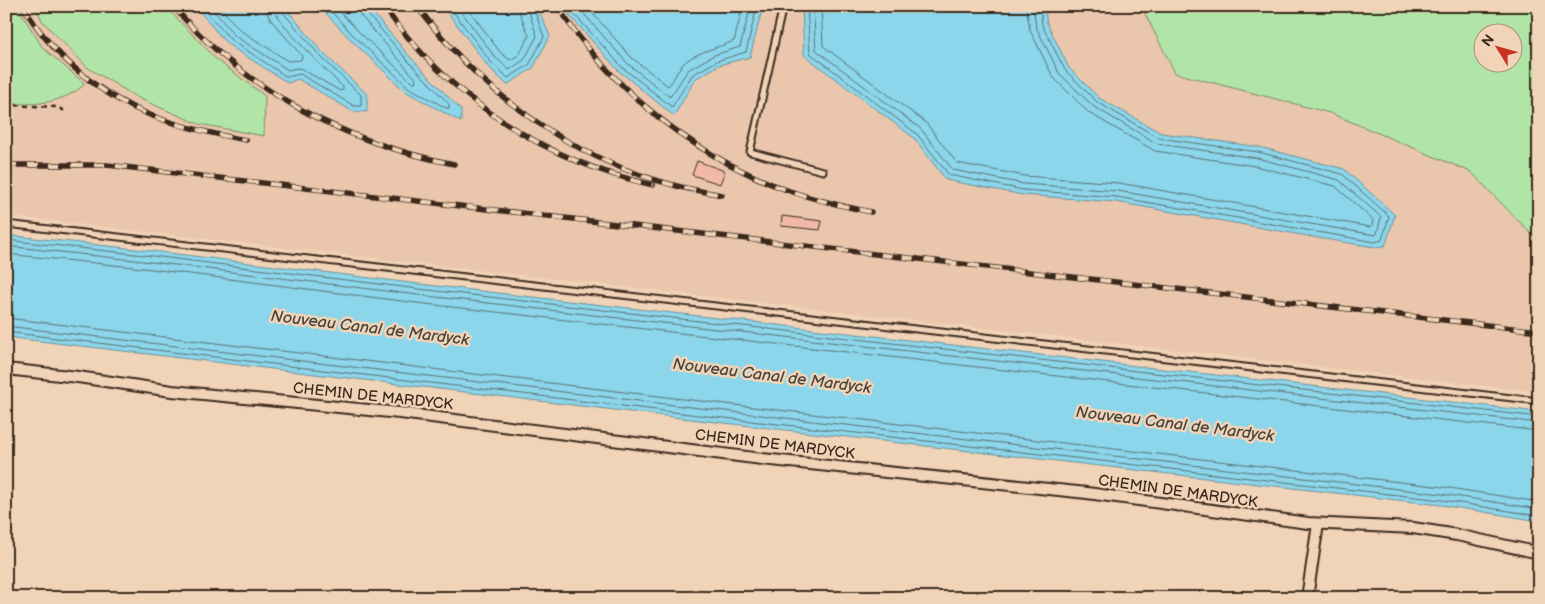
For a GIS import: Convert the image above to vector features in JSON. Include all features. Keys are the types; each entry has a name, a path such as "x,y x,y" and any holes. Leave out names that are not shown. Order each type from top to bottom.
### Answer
{"street":[{"name":"CHEMIN DE MARDYCK","path":"6,370 78,377 172,391 429,416 772,460 1077,492 1318,524 1413,528 1457,535 1539,553"},
{"path":"1308,598 1318,524"}],"lane":[{"path":"783,6 750,152 823,171"},
{"path":"6,224 1539,401"}],"path":[{"path":"6,105 57,107 66,111"}],"shaded area":[{"path":"6,6 1539,6 1539,392 6,216"}],"green space":[{"path":"6,6 17,6 43,48 85,84 68,95 48,102 6,103"},
{"path":"35,6 165,6 217,60 265,96 264,136 199,124 140,99 88,68 43,22"},
{"path":"1141,6 1539,6 1539,242 1471,172 1330,113 1175,73"}],"water":[{"path":"195,6 284,6 323,53 367,94 367,112 352,111 298,79 288,83 227,44"},
{"path":"319,6 367,6 411,58 461,110 461,122 405,91 351,40"},
{"path":"443,6 537,6 550,36 533,68 507,85 486,64"},
{"path":"564,6 763,6 750,57 719,65 695,79 674,116 619,71 569,15"},
{"path":"802,6 1044,6 1047,23 1069,68 1099,98 1161,133 1259,147 1344,169 1395,215 1385,246 1375,247 1330,240 1116,202 1023,195 946,180 914,138 804,55"},
{"name":"Nouveau Canal de Mardyck","path":"6,235 1539,412 1539,521 1441,505 681,418 6,337"}],"building":[{"path":"697,161 725,171 720,184 692,175"},
{"path":"782,216 822,221 820,230 781,226"}],"railway":[{"path":"23,6 34,24 62,56 94,84 112,96 162,119 197,130 246,140"},
{"path":"173,6 232,64 265,88 300,109 336,127 374,142 414,155 454,164"},
{"path":"383,6 409,39 438,69 468,96 502,121 537,142 574,160 613,174 653,185"},
{"path":"417,6 470,67 532,119 601,159 639,174 683,187 722,195"},
{"path":"557,6 603,65 628,91 656,116 686,138 717,157 784,189 827,202 871,212"},
{"path":"6,165 107,165 1539,331"}]}
